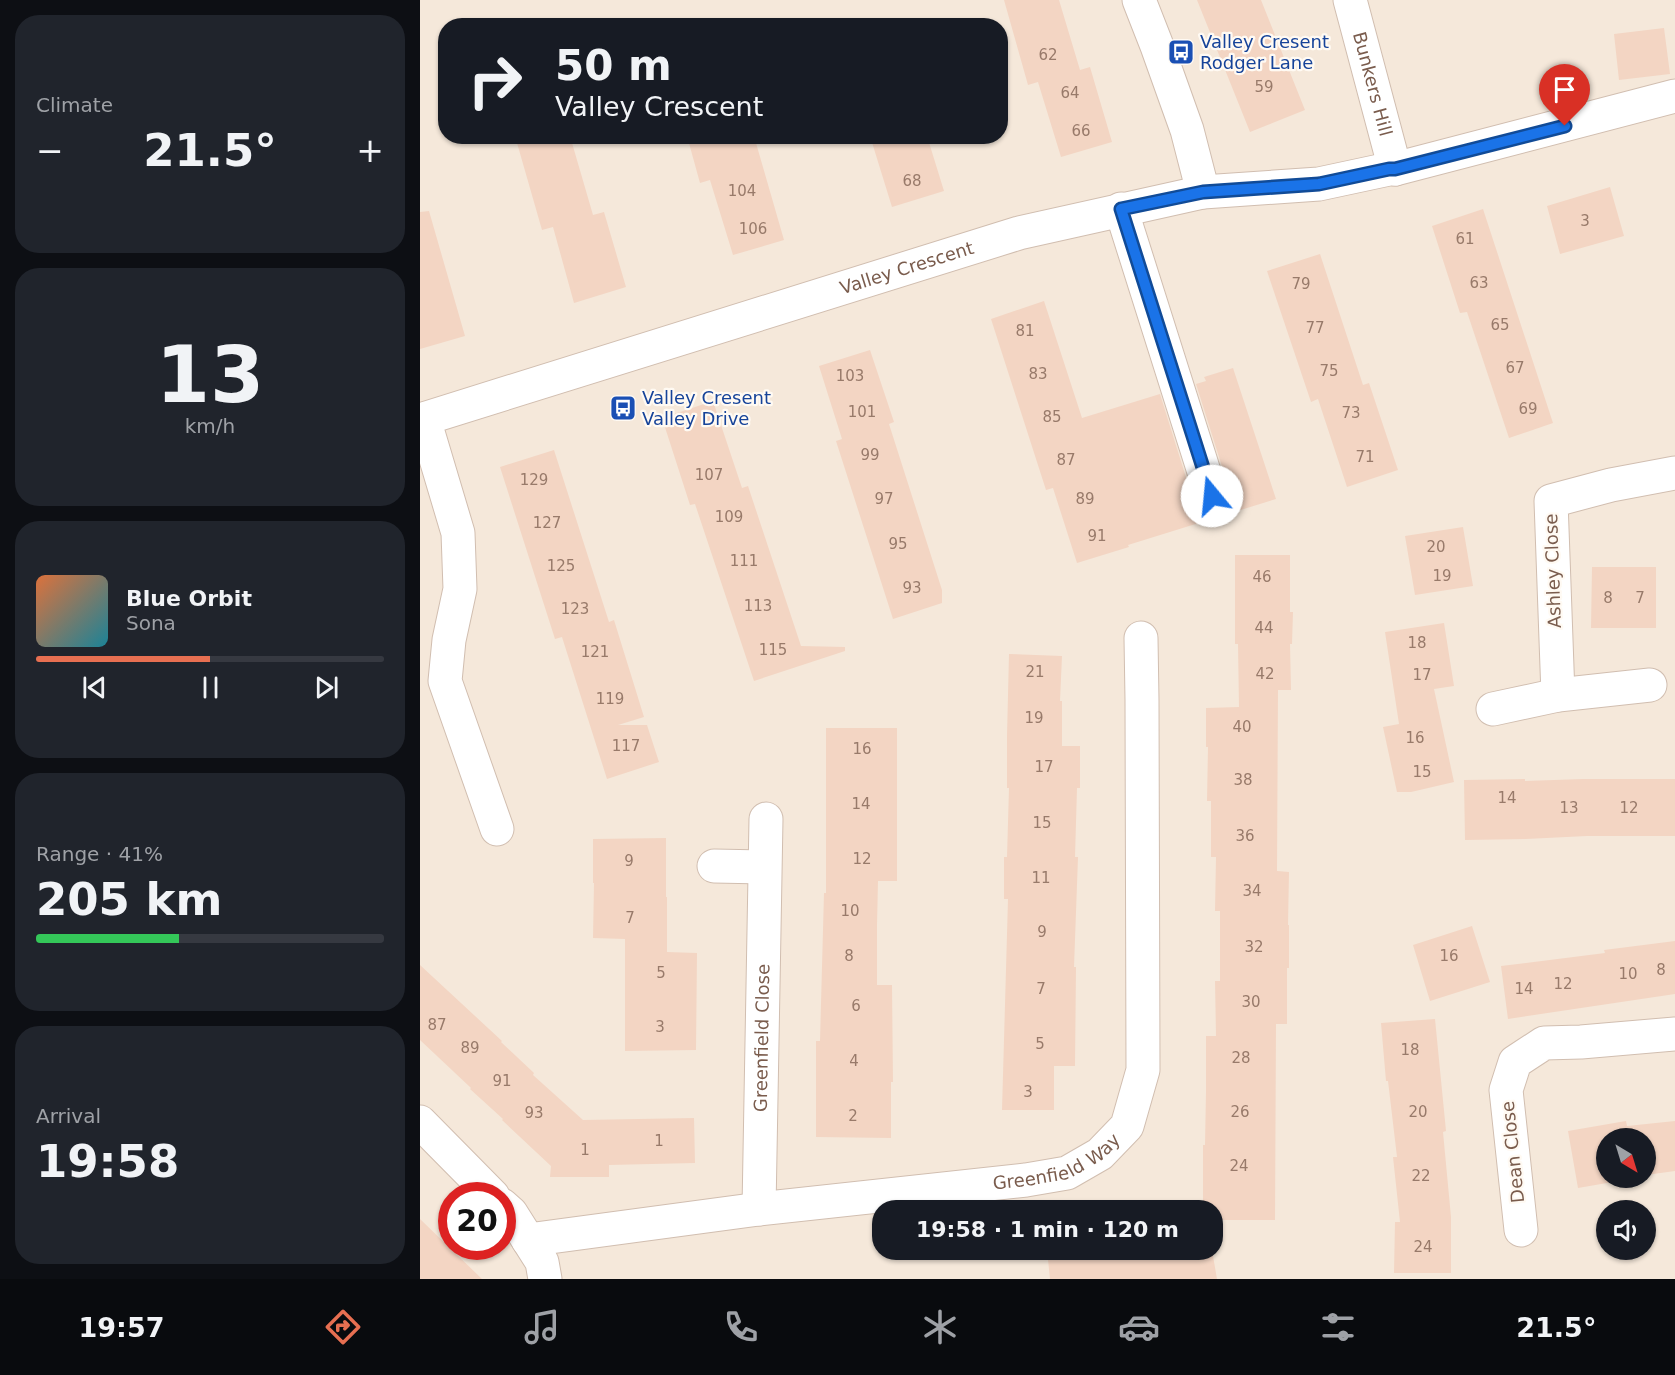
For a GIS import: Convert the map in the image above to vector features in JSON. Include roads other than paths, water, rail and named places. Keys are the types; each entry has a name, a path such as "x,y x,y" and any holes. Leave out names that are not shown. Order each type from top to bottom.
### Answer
{"street":[{"path":"1138,0 1187,130 1203,192"},
{"name":"Bunkers Hill","path":"1350,0 1395,169"},
{"name":"Valley Crescent","path":"422,420 1009,236 1203,192 1319,184 1395,169 1675,96"},
{"path":"1121,209 1212,496"},
{"path":"422,420 458,533 459,589 449,639 445,681 497,829"},
{"name":"Ashley Close","path":"1558,695 1551,501 1675,473"},
{"name":"Greenfield Way","path":"528,1240 759,1209 1026,1180 1067,1173 1100,1154 1127,1126 1143,1071 1141,638"},
{"path":"1493,709 1558,695 1650,686"},
{"name":"Greenfield Close","path":"759,1209 766,819"},
{"path":"714,866 764,867"},
{"name":"Dean Close","path":"1521,1230 1506,1090 1515,1062 1544,1043 1675,1034"},
{"path":"420,1122 479,1182"},
{"path":"516,1222 542,1262 545,1279"}],"place":[{"name":"Valley Cresent Rodger Lane","path":"1181,52"},
{"name":"Valley Cresent Valley Drive","path":"623,408"}]}
